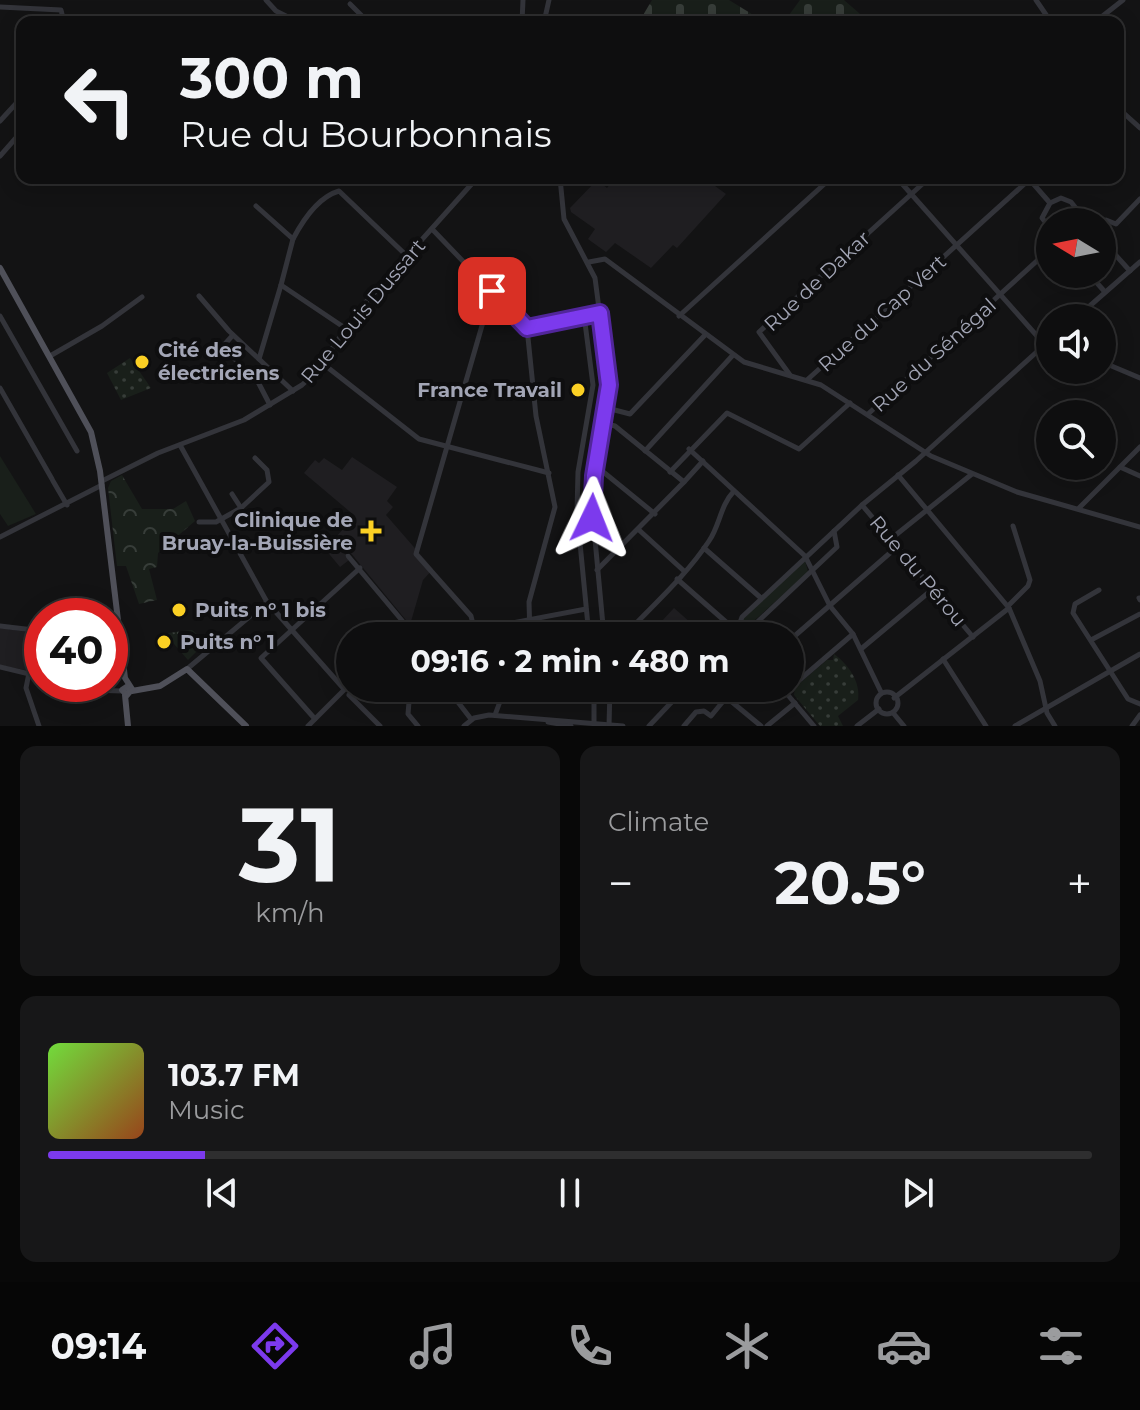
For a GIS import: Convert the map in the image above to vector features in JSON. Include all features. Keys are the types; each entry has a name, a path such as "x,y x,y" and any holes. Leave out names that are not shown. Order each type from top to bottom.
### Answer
{"main road":[{"path":"0,269 91,432 102,483 112,598"},
{"path":"128,690 160,686 187,669 245,726"},
{"path":"127,702 128,726"}],"street":[{"path":"266,0 286,16"},
{"path":"1103,16 1123,0"},
{"path":"350,4 362,16"},
{"path":"0,7 61,10 62,16"},
{"path":"0,121 16,104"},
{"path":"1124,113 1140,128"},
{"path":"0,156 16,138"},
{"name":"Rue Louis Dussart","path":"0,537 180,445 234,425 293,391 309,379 345,328 471,184"},
{"path":"561,184 566,223 589,262 600,313 609,385 596,466 592,518 603,622"},
{"path":"679,316 824,184"},
{"path":"903,184 1001,295 1036,329"},
{"path":"912,194 923,184"},
{"name":"Rue du Cap Vert","path":"807,380 1022,184"},
{"path":"1034,184 1050,203"},
{"path":"259,359 293,239 330,194 344,194 408,257"},
{"name":"Rue de Dakar","path":"791,376 759,332 912,194"},
{"path":"1047,208 1050,203 1066,198 1075,208"},
{"path":"1116,224 1140,199"},
{"path":"256,206 293,239"},
{"path":"432,229 527,328 536,416 555,507 529,602 529,622"},
{"path":"1116,256 1130,271"},
{"path":"589,262 605,259 733,355 750,364 807,380 868,414 924,453 972,474 1058,504 1140,527"},
{"name":"Rue du Sénégal","path":"868,414 1036,262"},
{"path":"1092,304 1140,262"},
{"path":"281,285 345,328"},
{"path":"1101,288 1105,292"},
{"path":"472,622 471,616 416,554 492,291"},
{"path":"199,296 233,335 293,391"},
{"path":"50,356 102,326 142,297"},
{"path":"527,328 600,313"},
{"path":"584,315 593,385 578,472 577,512 586,622"},
{"path":"0,316 77,451"},
{"path":"233,335 225,344 225,350 257,380 270,405"},
{"path":"607,408 630,414 705,335"},
{"path":"740,622 833,530 1036,354"},
{"path":"645,451 733,355"},
{"path":"322,363 416,438 549,473"},
{"path":"1116,368 1140,378"},
{"path":"0,388 67,505"},
{"path":"670,472 727,413 799,449 850,403"},
{"path":"603,423 615,426 684,482"},
{"path":"180,445 267,602 336,677"},
{"path":"1079,508 1140,447"},
{"path":"689,449 805,556 830,606 853,634 881,692 894,698 897,709 894,714"},
{"path":"199,522 241,508 269,482 267,470 255,458"},
{"path":"597,570 655,514 703,461"},
{"path":"596,466 655,514"},
{"path":"1120,467 1140,476"},
{"path":"892,538 972,474"},
{"path":"898,475 1009,607 1055,726"},
{"path":"637,622 711,539 722,505 734,491"},
{"path":"232,494 241,508"},
{"name":"Rue du Pérou","path":"862,505 973,637"},
{"path":"894,698 1009,607 1028,586 1030,580 1013,526"},
{"path":"639,530 684,571"},
{"path":"758,622 837,547 833,530"},
{"path":"804,628 898,546"},
{"path":"704,548 761,598"},
{"path":"348,556 404,622"},
{"path":"315,719 261,658 360,568"},
{"path":"677,579 725,622"},
{"path":"861,649 934,588"},
{"path":"1099,590 1075,604 1073,613 1128,699 1140,704"},
{"path":"187,669 267,602"},
{"path":"507,622 583,610"},
{"path":"1091,640 1140,614"},
{"path":"0,626 24,629"},
{"path":"804,675 853,634"},
{"path":"1015,726 1140,654"},
{"path":"943,659 986,726"},
{"path":"0,667 24,672"},
{"path":"879,709 877,696 881,692"},
{"path":"308,726 336,700"},
{"path":"31,702 39,726"},
{"path":"359,702 380,726"},
{"path":"409,702 408,715 418,726"},
{"path":"458,702 471,719"},
{"path":"495,715 500,702"},
{"path":"594,702 594,723"},
{"path":"609,725 610,702"},
{"path":"652,725 673,702"},
{"path":"684,726 696,712 711,716 722,702"},
{"path":"733,702 764,726 795,703 814,726"},
{"path":"879,709 894,714 904,726"},
{"path":"857,726 879,709"},
{"path":"464,726 471,719 495,715 623,726"},
{"path":"1132,726 1140,715"},
{"path":"543,720 571,726"}],"shaded area":[{"path":"593,184 602,184 607,188 610,184 712,184 726,194 677,248 673,245 651,268 615,243 606,252 588,239 595,229 571,212 570,208"},
{"name":"Clinique de Bruay-la-Buissière","path":"352,457 397,487 387,501 393,507 386,515 433,569 423,580 411,622 408,622 350,552 345,556 349,560 340,567 325,549 355,516 304,473 315,460 319,463 324,458 342,470"},
{"path":"674,608 690,622 661,622"},
{"path":"0,628 24,631 24,670 0,665"}],"green space":[{"path":"652,0 729,0 755,16 643,16"},
{"path":"800,0 844,0 862,16 788,16"},
{"path":"130,358 151,388 121,400 107,373"},
{"path":"0,456 36,514 8,526 0,514"},
{"path":"122,475 142,509 173,509 186,501 195,521 158,553 157,567 149,569 157,600 139,604 126,566 117,566 108,488 111,481"},
{"path":"805,561 808,572 753,622 741,622"},
{"path":"192,630 206,642 188,660 168,633"},
{"path":"834,654 852,674 858,700 838,716 843,726 820,726 800,702 804,702 804,679 827,660 833,660"}],"place":[{"name":"Cité des électriciens","path":"142,362"},
{"name":"France Travail","path":"578,390"},
{"name":"Clinique de Bruay-la-Buissière","path":"371,531"},
{"name":"Puits n° 1 bis","path":"179,610"},
{"name":"Puits n° 1","path":"164,642"}],"route":[{"path":"492,291 527,328 600,313 609,385 594,476 592,518"}]}
